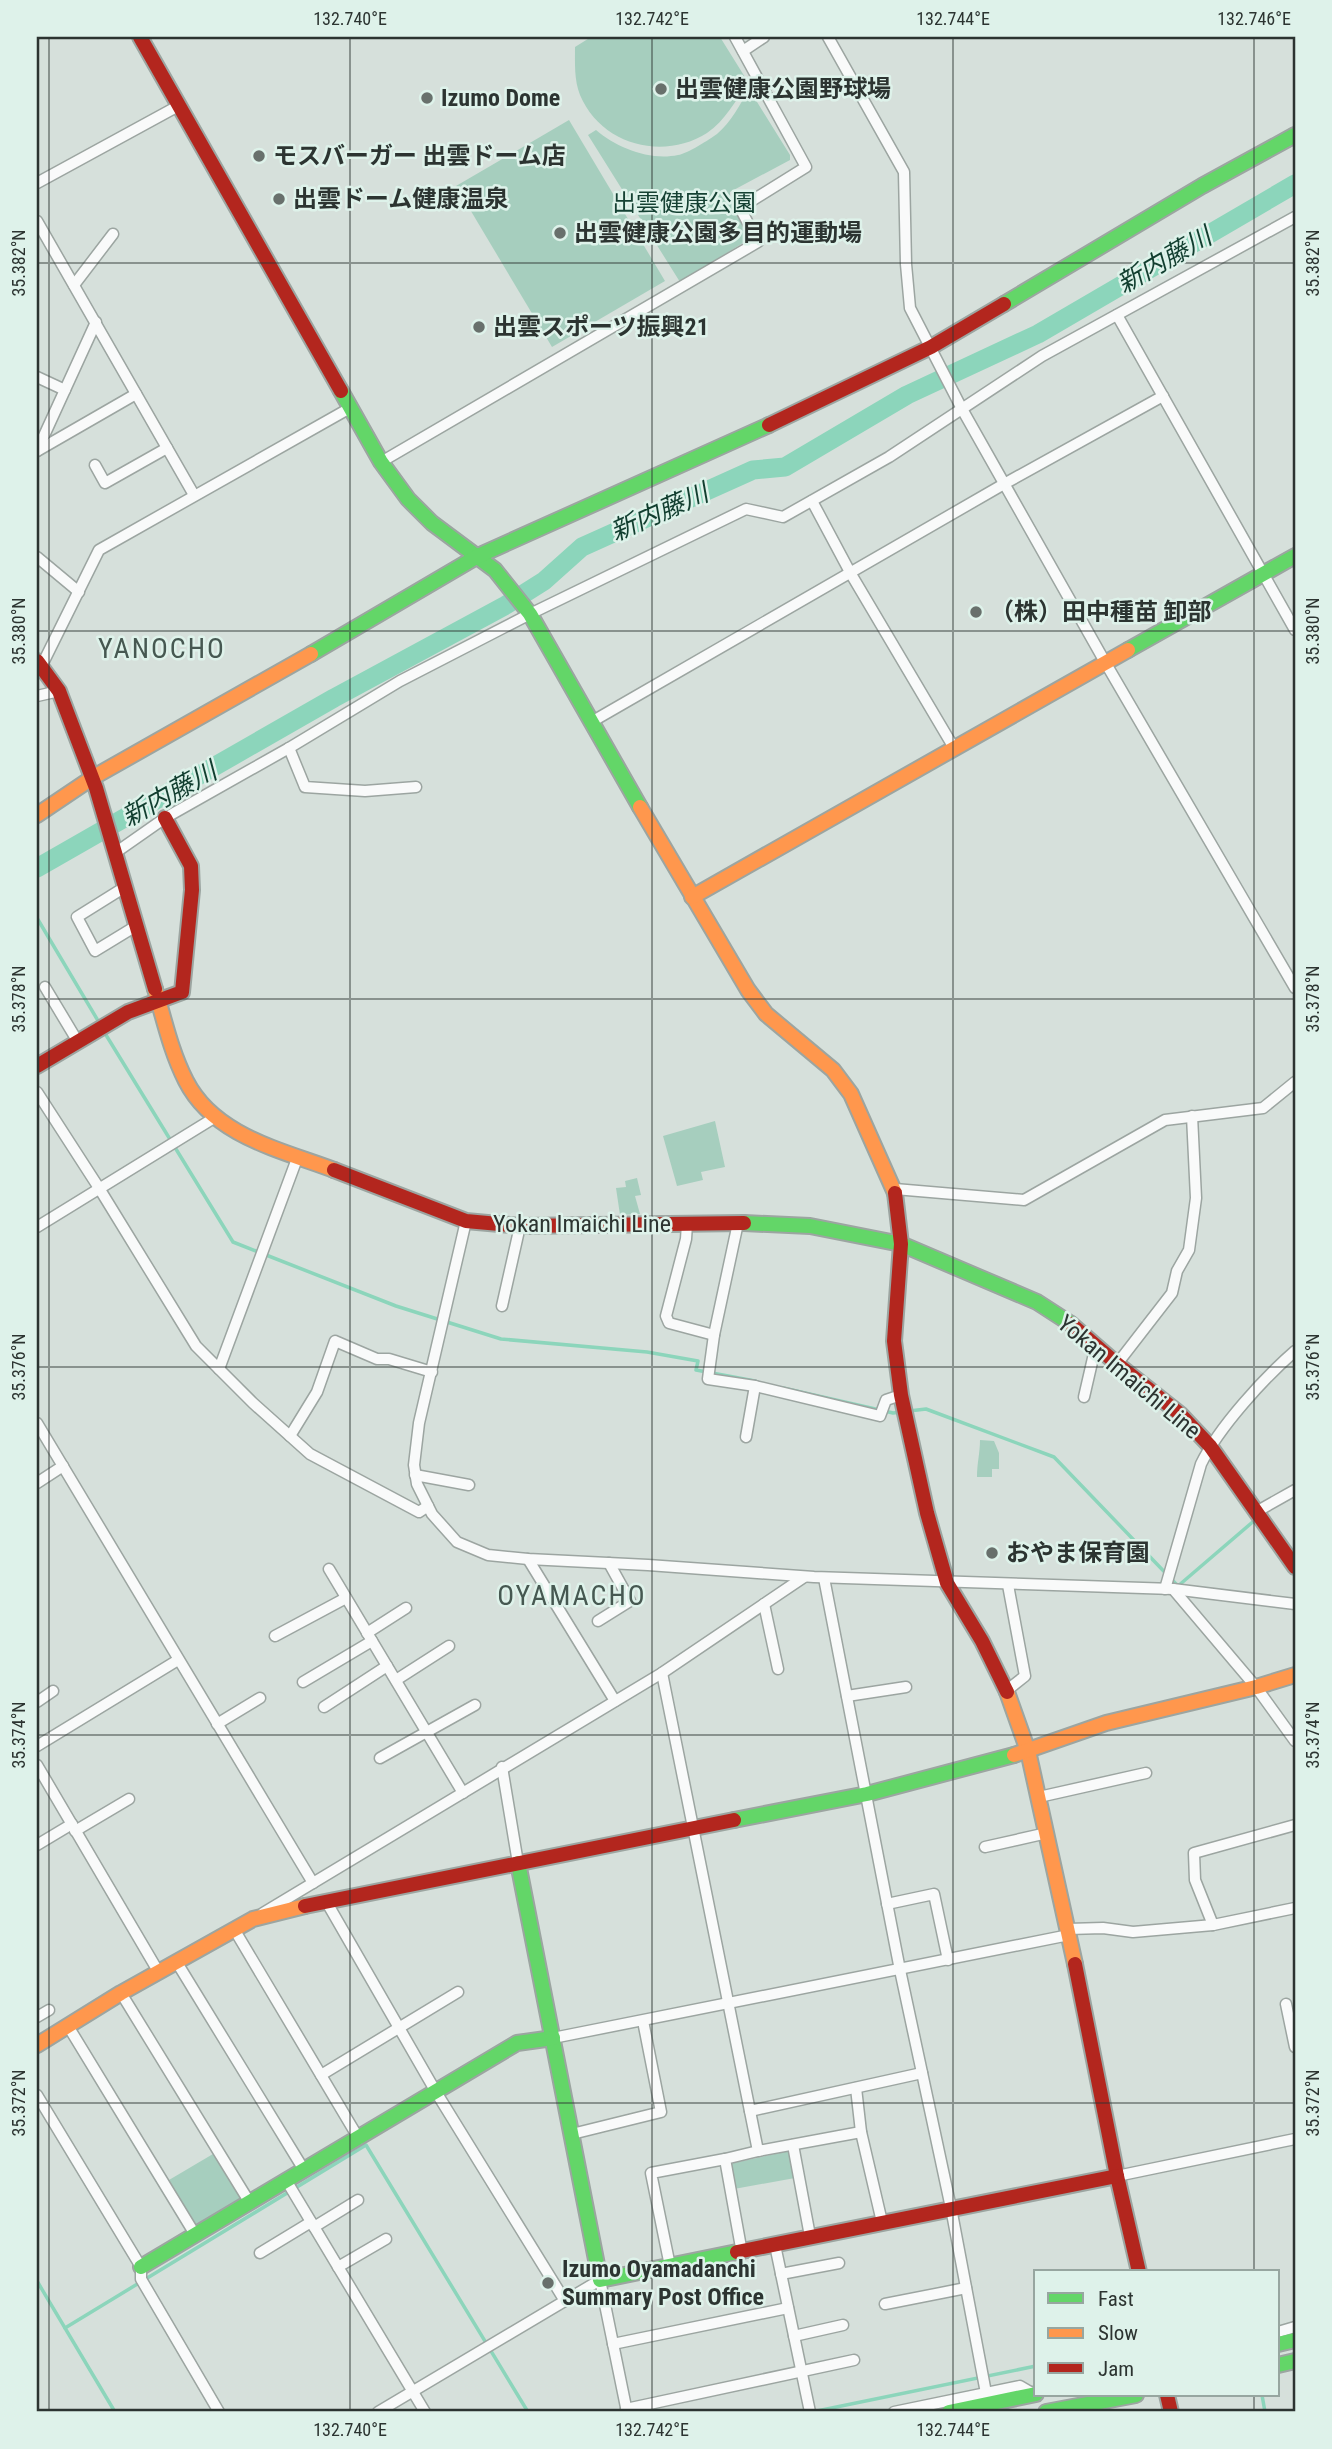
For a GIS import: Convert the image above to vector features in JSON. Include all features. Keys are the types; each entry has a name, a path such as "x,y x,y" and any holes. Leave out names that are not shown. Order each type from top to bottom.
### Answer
{"main road":[{"path":"140,37 382,462 408,499 432,523 495,569 530,614 748,990 766,1014 834,1070 851,1094 895,1189 901,1244 894,1341 901,1395 927,1513 947,1583 982,1641 1006,1691 1028,1751 1069,1932 1117,2176 1139,2270"},
{"path":"37,815 478,556 933,353 1202,187 1295,135"},
{"path":"692,897 1295,556"},
{"name":"Yokan Imaichi Line","path":"39,663 59,691 94,783 158,1002 185,1082 197,1101 214,1118 242,1135 466,1221 520,1226 738,1223 840,1230 901,1244 1037,1302 1067,1320 1180,1414 1210,1446 1295,1567"},
{"path":"37,1066 128,1012 182,992 192,890 191,866 165,818"},
{"path":"37,2045 158,1971 253,1919 326,1901 867,1794 1028,1751 1106,1723 1295,1675"},
{"path":"518,1863 600,2280 1117,2176"},
{"path":"141,2267 517,2043 553,2038"},
{"path":"949,2412 1034,2394"},
{"path":"1045,2412 1081,2409 1132,2396"}],"street":[{"path":"382,462 758,242 740,208 806,167 735,37"},
{"path":"743,51 764,37"},
{"path":"828,37 904,172 910,308 1004,484 1295,988"},
{"path":"37,183 180,105"},
{"path":"115,850 400,681 530,614 746,509 783,517 889,457 960,406 1042,356 1295,217"},
{"path":"37,220 194,495"},
{"path":"74,285 113,234"},
{"path":"1117,315 1295,630"},
{"path":"37,451 96,323"},
{"path":"37,377 65,390"},
{"path":"37,451 136,394"},
{"path":"593,721 1004,484 1163,396"},
{"path":"39,663 79,593 99,550 350,408"},
{"path":"95,465 104,483 167,448"},
{"path":"812,501 851,574 954,748"},
{"path":"37,557 79,593"},
{"path":"37,696 59,691"},
{"path":"289,748 305,787 365,791 416,787"},
{"path":"125,887 77,917 94,951 136,926"},
{"path":"45,987 78,1042"},
{"path":"895,1189 1024,1200 1165,1119 1263,1108 1295,1082"},
{"path":"37,1092 196,1346 253,1403 310,1454 419,1512 428,1506"},
{"path":"37,1115 47,1109"},
{"path":"1117,1364 1172,1293 1177,1271 1189,1250 1196,1198 1192,1116"},
{"path":"37,1227 214,1118"},
{"path":"219,1369 298,1156"},
{"path":"466,1221 419,1423 414,1465 417,1484 432,1514 457,1542 488,1555 528,1559 824,1578 1169,1589 1295,1604"},
{"path":"738,1223 714,1335 708,1379 755,1386 880,1416 886,1400 901,1395"},
{"path":"687,1224 686,1239 666,1316 669,1323 714,1335"},
{"path":"502,1306 520,1226"},
{"path":"290,1436 317,1392 335,1341 377,1359 389,1359 432,1372"},
{"path":"1084,1397 1096,1345"},
{"path":"1169,1589 1201,1464 1210,1446 1274,1369 1295,1351"},
{"path":"746,1437 755,1386"},
{"path":"37,1423 313,1883"},
{"path":"37,1483 63,1466"},
{"path":"415,1475 469,1485"},
{"path":"1256,1512 1295,1490"},
{"path":"528,1559 615,1701"},
{"path":"598,1621 630,1601 609,1563"},
{"path":"328,1569 463,1793"},
{"path":"253,1919 662,1672 804,1577"},
{"path":"824,1578 986,2393"},
{"path":"1006,1691 1025,1676 1008,1585"},
{"path":"1169,1589 1256,1687 1295,1741"},
{"path":"275,1636 346,1598"},
{"path":"764,1604 778,1669"},
{"path":"303,1682 370,1637 406,1608"},
{"path":"396,1681 449,1646"},
{"path":"37,1746 178,1660"},
{"path":"324,1707 387,1666"},
{"path":"662,1672 758,2151"},
{"path":"847,1696 906,1687"},
{"path":"37,1702 53,1691"},
{"path":"217,1724 260,1698"},
{"path":"380,1758 475,1705"},
{"path":"37,1765 158,1971"},
{"path":"502,1768 518,1863"},
{"path":"1039,1797 1146,1773"},
{"path":"37,1845 129,1799"},
{"path":"1213,1926 1195,1880 1194,1853 1295,1825"},
{"path":"985,1847 1047,1833"},
{"path":"887,1904 934,1894 948,1960"},
{"path":"326,1901 436,2092 565,2301"},
{"path":"553,2038 900,1970 1069,1932 1103,1928 1133,1932 1213,1926 1295,1908"},
{"path":"234,1929 359,2138"},
{"path":"176,1961 304,2170"},
{"path":"321,2075 458,1992"},
{"path":"121,1993 250,2203"},
{"path":"1286,2004 1295,2047"},
{"path":"37,2017 49,2010"},
{"path":"572,2134 661,2112 643,2021"},
{"path":"68,2026 196,2236"},
{"path":"750,2111 922,2073"},
{"path":"856,2088 861,2132 882,2222"},
{"path":"37,2095 141,2267 141,2279 219,2412"},
{"path":"670,2266 651,2173 861,2132"},
{"path":"1117,2176 1295,2140"},
{"path":"793,2145 810,2236"},
{"path":"724,2159 742,2253"},
{"path":"286,2180 425,2412"},
{"path":"260,2253 358,2200"},
{"path":"338,2267 386,2239"},
{"path":"775,2245 810,2412"},
{"path":"780,2274 839,2263"},
{"path":"378,2412 600,2280 626,2410 854,2360"},
{"path":"886,2304 966,2288"},
{"path":"613,2344 788,2308"},
{"path":"794,2336 843,2325"},
{"path":"894,2412 1020,2386 1034,2393"}],"green space":[{"name":"出雲健康公園野球場","path":"591,37 720,37 748,82 725,116 707,133 672,146 635,143 603,126 580,95 576,77 575,47"},
{"name":"出雲健康公園","path":"749,89 790,155 790,160 730,192 730,199 751,238 680,282 588,135 596,130 634,152 656,156 682,154 717,134 735,113"},
{"name":"出雲健康公園多目的運動場","path":"569,120 665,281 552,347 456,186"},
{"path":"715,1121 725,1167 701,1172 703,1180 677,1186 663,1136"},
{"path":"637,1178 641,1195 635,1196 640,1214 620,1215 616,1188 626,1187 625,1181"},
{"path":"980,1440 994,1441 999,1453 999,1469 992,1469 992,1477 977,1477"},
{"path":"789,2151 795,2178 734,2189 729,2164"},
{"path":"213,2154 242,2201 202,2227 194,2224 169,2180"}],"waterway":[{"name":"新内藤川","path":"37,868 334,698 506,605 544,581 582,547 753,470 785,467 907,395 1038,334 1295,184"},
{"path":"37,918 97,1019"},
{"path":"106,1035 233,1242 396,1306 501,1339 647,1352 698,1361 696,1370 755,1381"},
{"path":"783,1388 893,1413 902,1412"},
{"path":"909,1411 926,1409 1054,1457 1178,1586 1255,1520 1257,1523"},
{"path":"65,2328 366,2145 528,2412"},
{"path":"37,2281 115,2412"},
{"path":"812,2412 1034,2366"},
{"path":"1262,2396 1265,2412"}],"traffic: fast":[{"path":"1004,304 1202,186 1295,135"},
{"path":"341,391 381,462 408,499 432,523 495,570 530,614 640,807"},
{"path":"311,654 478,556 769,425"},
{"path":"1128,650 1295,556"},
{"path":"744,1223 810,1226 901,1244 1037,1302 1071,1324"},
{"path":"734,1820 867,1794 1014,1755"},
{"path":"518,1863 600,2280 737,2252"},
{"path":"141,2267 517,2043 553,2038"},
{"path":"1280,2344 1295,2340"},
{"path":"1280,2365 1295,2361"},
{"path":"949,2412 1034,2394"},
{"path":"1046,2412 1131,2396"}],"traffic: slow":[{"path":"692,897 1128,650"},
{"path":"37,815 92,778 311,654"},
{"path":"640,807 748,990 766,1014 833,1070 851,1094 895,1193"},
{"path":"155,989 181,1070 198,1100 213,1115 251,1139 334,1170"},
{"path":"1014,1755 1106,1723 1295,1675"},
{"path":"1007,1692 1028,1751 1075,1964"},
{"path":"37,2045 121,1993 253,1919 305,1906"}],"traffic: jam":[{"path":"140,37 341,391"},
{"path":"769,425 931,347 1004,304"},
{"path":"37,661 59,691 96,788 155,989"},
{"path":"37,1066 128,1012 182,992 192,890 191,866 165,818"},
{"path":"334,1170 466,1221 520,1226 744,1223"},
{"path":"895,1193 901,1244 894,1341 901,1395 927,1513 947,1583 982,1641 1007,1692"},
{"path":"1071,1324 1180,1414 1210,1446 1295,1567"},
{"path":"305,1906 734,1820"},
{"path":"1075,1964 1139,2270"},
{"path":"737,2252 1117,2176"},
{"path":"1167,2396 1171,2412"}],"place":[{"name":"出雲健康公園野球場","path":"661,89"},
{"name":"Izumo Dome","path":"427,98"},
{"name":"モスバーガー 出雲ドーム店","path":"259,156"},
{"name":"出雲ドーム健康温泉","path":"279,199"},
{"name":"出雲健康公園多目的運動場","path":"560,233"},
{"name":"出雲スポーツ振興21","path":"479,327"},
{"name":"（株）田中種苗 卸部","path":"976,612"},
{"name":"おやま保育園","path":"992,1553"},
{"name":"Izumo Oyamadanchi Summary Post Office","path":"548,2283"}],"district":[{"name":"YANOCHO","path":"162,648"},
{"name":"OYAMACHO","path":"572,1595"}]}
